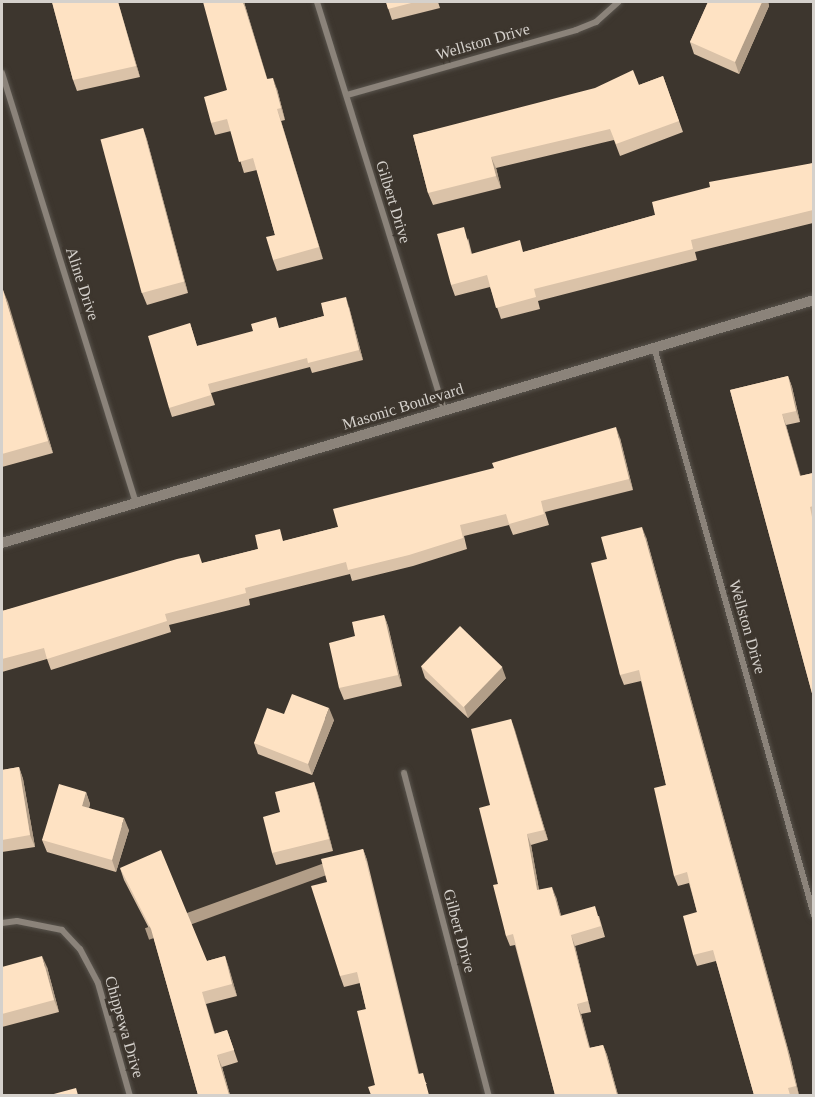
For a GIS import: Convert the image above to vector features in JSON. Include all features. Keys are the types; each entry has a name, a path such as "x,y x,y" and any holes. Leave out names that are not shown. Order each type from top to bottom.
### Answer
{"street":[{"name":"Gilbert Drive","path":"317,2 444,411"},
{"name":"Wellston Drive","path":"347,95 576,30 596,22 618,2"},
{"name":"Aline Drive","path":"2,73 136,503"},
{"name":"Masonic Boulevard","path":"2,543 813,300"},
{"name":"Wellston Drive","path":"654,347 813,915"},
{"name":"Gilbert Drive","path":"404,773 489,1095"},
{"name":"Chippewa Drive","path":"2,923 18,921 62,930 80,949 98,983 130,1095"}],"building":[{"path":"52,2 118,2 136,66 73,80"},
{"path":"203,2 243,2 267,79 273,78 281,108 277,109 319,247 273,260 266,237 275,235 253,158 239,162 227,119 211,123 204,97 227,90"},
{"path":"386,2 415,2 388,9"},
{"path":"708,2 762,2 735,62 690,42"},
{"path":"633,70 639,85 663,76 679,121 616,144 610,129 491,157 496,176 428,193 413,135 595,88"},
{"path":"143,128 184,282 142,293 100,139"},
{"path":"813,163 813,210 691,240 693,249 534,289 536,297 496,308 487,275 451,285 437,234 464,227 471,254 520,240 523,252 655,215 652,202 710,187 709,182"},
{"path":"2,291 48,441 2,454"},
{"path":"346,297 359,350 308,363 307,358 208,384 211,395 169,408 148,336 190,323 197,346 253,331 251,324 276,317 279,328 324,316 321,303"},
{"path":"788,376 796,411 782,414 800,476 813,473 813,506 810,507 813,522 813,697 730,390"},
{"path":"616,427 629,479 541,501 544,514 509,524 506,514 460,525 463,538 409,555 348,570 346,562 245,588 246,593 165,614 167,621 47,659 44,648 2,659 2,611 177,559 199,554 202,563 258,549 255,535 280,529 283,541 338,527 333,509 494,468 492,463"},
{"path":"642,527 787,1049 796,1086 788,1088 790,1095 754,1095 713,950 693,955 683,916 697,912 687,872 674,876 654,788 666,785 639,670 620,675 591,563 607,559 601,537"},
{"path":"384,615 398,675 339,688 329,643 355,636 352,622"},
{"path":"460,626 502,667 464,707 421,666"},
{"path":"292,694 329,708 308,764 254,743 267,708 284,714"},
{"path":"511,719 544,830 527,834 537,890 552,887 560,916 595,906 601,926 571,935 588,1001 577,1004 589,1048 603,1045 617,1095 555,1095 513,934 506,936 493,885 498,884 479,808 490,805 471,729"},
{"path":"19,767 30,835 2,840 2,770"},
{"path":"314,782 329,839 272,853 263,817 280,812 275,792"},
{"path":"59,784 86,792 82,806 124,818 112,860 42,840"},
{"path":"363,849 418,1074 423,1073 429,1095 371,1095 368,1087 375,1085 357,1011 366,1009 357,972 340,976 311,886 327,882 321,859"},
{"path":"161,850 207,961 225,956 232,984 202,992 214,1034 227,1030 234,1050 217,1055 229,1095 198,1095 151,929 120,868"},
{"path":"42,956 54,1000 2,1014 2,967"},
{"path":"76,1088 78,1095 50,1095"}]}
